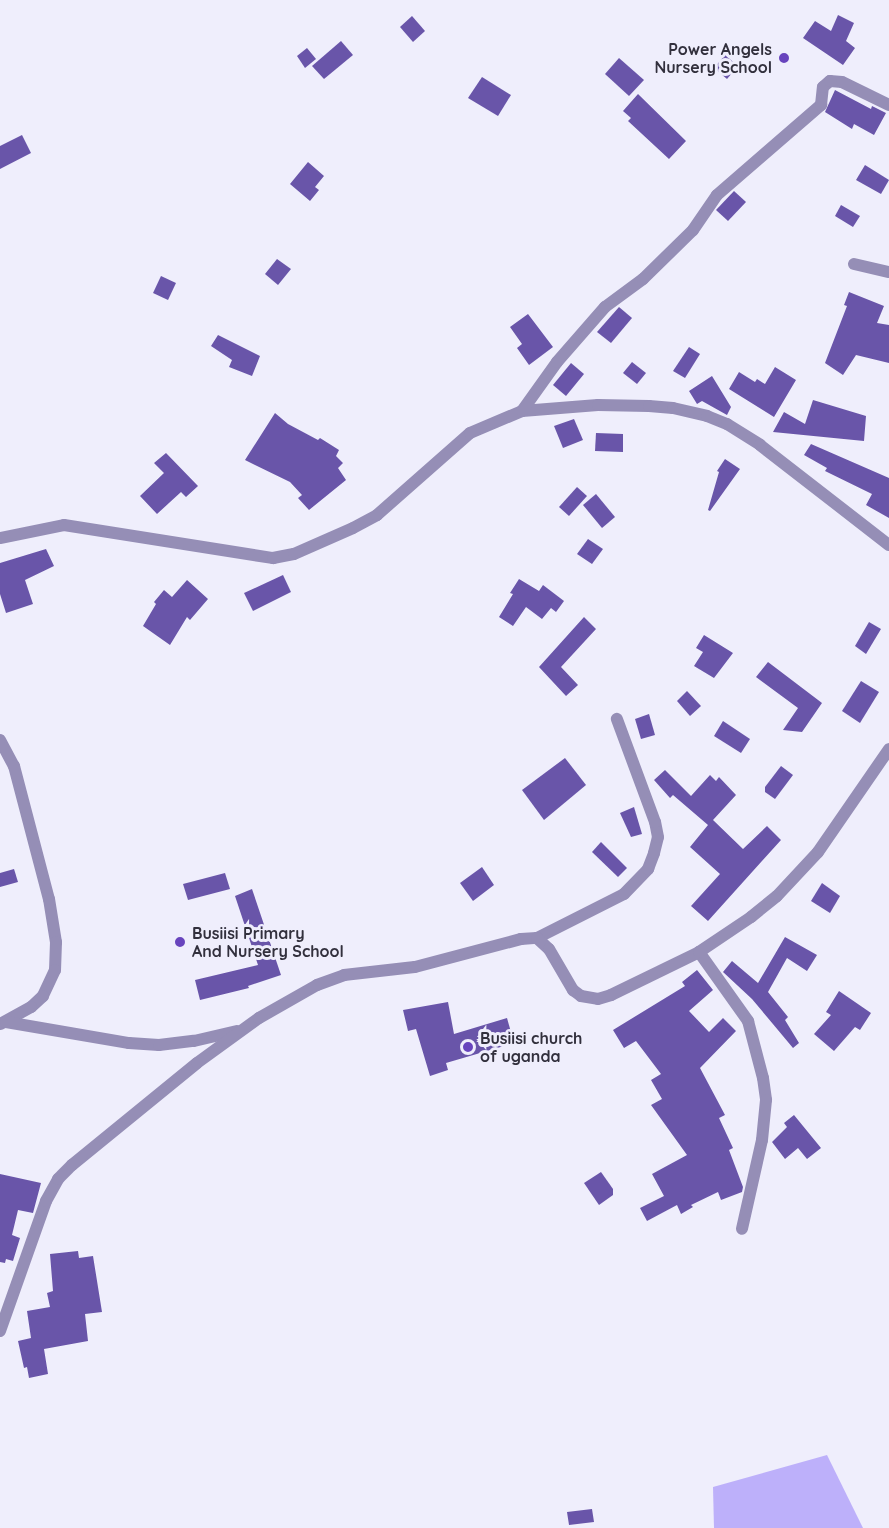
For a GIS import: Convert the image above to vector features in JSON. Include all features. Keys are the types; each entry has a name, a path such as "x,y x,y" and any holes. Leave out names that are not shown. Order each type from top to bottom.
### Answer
{"street":[{"path":"522,411 557,362 604,307 643,279 693,230 717,195 821,105 823,87 830,81 842,82 889,105"},
{"path":"854,264 889,272"},
{"path":"0,538 63,525 262,557 294,554 377,515 470,433 522,411 598,405 673,408 707,416 753,440 889,546"},
{"path":"0,1331 46,1201 58,1179 78,1159 197,1063 244,1029 308,990 344,975 415,967 520,939 537,938 624,894 648,868 658,837 655,822 617,719"},
{"path":"0,740 14,766 49,899 56,942 55,970 43,996 3,1023"},
{"path":"537,938 549,950 573,990 590,999 611,995 699,952 751,917 800,874 818,852 889,749"},
{"path":"699,952 748,1021 763,1078 766,1100 762,1140 742,1229"},
{"path":"3,1023 129,1043 159,1045 194,1041 244,1029"}],"shaded area":[{"path":"827,1455 863,1528 714,1528 713,1487"}],"building":[{"path":"838,15 854,23 846,41 855,48 843,65 803,38 815,21 831,31"},
{"path":"412,16 425,31 413,42 400,27"},
{"path":"341,41 353,55 324,79 312,66"},
{"path":"307,48 316,59 305,68 297,56"},
{"path":"725,55 738,66 727,79 714,68"},
{"path":"619,58 644,80 629,96 605,74"},
{"path":"482,77 511,95 498,116 468,98"},
{"path":"835,90 871,109 872,106 886,113 874,135 854,124 852,129 825,112"},
{"path":"638,94 686,141 669,159 628,121 631,118 623,111"},
{"path":"22,135 31,153 0,169 0,146"},
{"path":"308,162 324,176 315,187 319,190 310,201 290,184"},
{"path":"865,165 889,180 881,194 856,180"},
{"path":"734,191 746,202 728,221 716,210"},
{"path":"841,205 860,216 853,227 835,216"},
{"path":"277,259 291,269 278,285 265,274"},
{"path":"161,276 176,283 168,300 153,293"},
{"path":"849,292 884,306 877,323 889,325 889,363 856,355 843,375 825,363 847,306 844,305"},
{"path":"619,307 632,318 611,343 597,332"},
{"path":"528,314 553,347 529,365 517,348 522,344 510,327"},
{"path":"218,335 260,356 252,376 229,367 232,360 211,346"},
{"path":"689,347 700,354 685,378 673,371"},
{"path":"632,362 646,373 637,384 623,373"},
{"path":"571,363 584,374 566,396 553,385"},
{"path":"775,367 796,380 774,417 729,389 739,372 755,382 757,379 765,384"},
{"path":"712,376 731,407 727,415 702,401 697,404 689,391"},
{"path":"813,400 866,416 864,441 773,432 784,412 805,424"},
{"path":"275,413 288,424 318,440 320,438 339,450 336,456 343,463 338,468 346,480 309,510 298,498 302,495 290,482 245,460"},
{"path":"574,419 583,440 563,448 554,426"},
{"path":"596,433 623,434 623,452 595,451"},
{"path":"811,444 889,478 889,518 866,505 872,494 825,471 827,468 804,455"},
{"path":"166,453 198,486 186,497 181,492 157,514 140,496 164,473 154,463"},
{"path":"725,459 740,469 710,511 708,510 719,472 717,471"},
{"path":"577,487 587,496 569,516 559,507"},
{"path":"596,494 615,517 602,528 583,505"},
{"path":"588,539 603,549 592,564 577,554"},
{"path":"46,549 54,566 25,580 33,604 6,613 0,594 0,563"},
{"path":"283,575 291,592 253,611 244,593"},
{"path":"519,579 539,591 543,585 564,601 556,612 551,608 542,619 526,607 513,626 499,617"},
{"path":"187,580 208,599 190,620 187,617 170,645 143,626 156,604 154,602 164,590 172,597"},
{"path":"584,617 596,629 561,667 578,685 566,696 539,667"},
{"path":"869,622 881,629 866,654 855,646"},
{"path":"704,635 733,653 714,678 694,666 703,652 696,648"},
{"path":"768,662 822,703 802,732 783,730 798,708 756,677"},
{"path":"861,681 879,692 860,723 842,711"},
{"path":"687,691 701,706 690,716 677,701"},
{"path":"649,714 655,735 641,739 635,719"},
{"path":"723,721 750,739 741,753 714,736"},
{"path":"565,758 586,785 544,820 522,790"},
{"path":"781,766 793,775 775,799 765,792 765,787"},
{"path":"665,770 691,796 710,775 716,781 719,777 736,795 713,820 743,849 767,826 781,840 708,921 691,906 720,874 690,847 708,825 673,795 670,798 654,780"},
{"path":"634,807 642,834 631,837 620,813"},
{"path":"601,842 627,868 618,877 592,852"},
{"path":"482,867 494,885 473,901 460,883"},
{"path":"14,869 18,882 0,887 0,873"},
{"path":"225,873 230,889 188,900 183,884"},
{"path":"822,883 840,896 830,913 811,901"},
{"path":"252,889 281,975 248,986 249,988 200,1000 195,980 258,965 235,896"},
{"path":"785,937 817,955 807,971 787,958 768,992 788,1017 785,1020 799,1043 793,1048 752,999 723,972 732,961 758,983"},
{"path":"697,970 713,990 689,1011 709,1032 723,1018 736,1031 700,1068 725,1115 719,1118 733,1148 729,1150 743,1187 742,1192 721,1200 718,1192 691,1205 693,1207 681,1214 677,1205 647,1221 640,1208 664,1196 652,1174 687,1155 651,1105 662,1099 651,1080 661,1074 636,1041 624,1048 613,1030 685,986 682,982"},
{"path":"839,991 871,1013 860,1030 855,1027 834,1051 814,1034 831,1015 826,1012"},
{"path":"448,1002 454,1034 507,1018 514,1043 446,1063 448,1070 430,1076 416,1029 408,1031 403,1010"},
{"path":"794,1115 821,1148 807,1159 798,1148 785,1159 772,1142 787,1127 784,1123"},
{"path":"601,1172 613,1189 613,1195 599,1205 584,1183"},
{"path":"0,1174 41,1183 33,1213 18,1210 12,1235 20,1238 13,1261 6,1259 5,1263 0,1262"},
{"path":"78,1251 79,1258 93,1256 102,1312 85,1314 88,1341 44,1349 48,1374 29,1378 27,1367 24,1368 18,1341 31,1338 27,1311 50,1307 47,1293 53,1291 50,1254"},
{"path":"592,1509 594,1522 569,1525 567,1512"}],"place":[{"name":"Power Angels Nursery School","path":"784,58"},
{"name":"Busiisi Primary And Nursery School","path":"180,942"},
{"name":"Busiisi church of uganda","path":"468,1047"}]}
